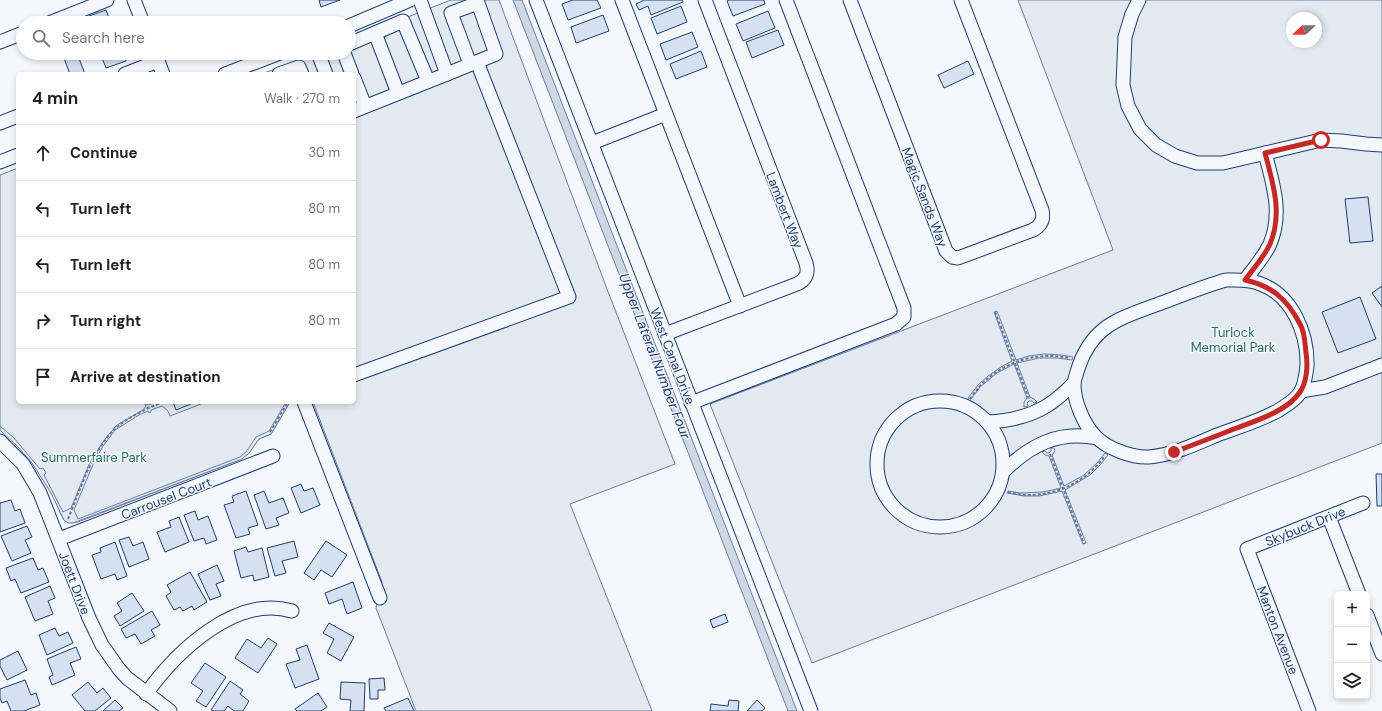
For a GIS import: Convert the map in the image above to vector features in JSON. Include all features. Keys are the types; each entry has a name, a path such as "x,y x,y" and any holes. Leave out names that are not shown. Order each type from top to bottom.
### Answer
{"street":[{"path":"67,16 107,0"},
{"path":"134,0 140,16"},
{"path":"356,23 410,0"},
{"path":"420,0 447,74"},
{"name":"West Canal Drive","path":"536,0 811,711"},
{"path":"622,0 740,306"},
{"name":"Lambert Way","path":"665,334 800,283 806,276 807,267 706,0"},
{"path":"691,403 896,324 904,317 904,308 786,0"},
{"name":"Magic Sands Way","path":"850,0 946,251 952,257 958,258 1033,230 1039,226 1043,219 1042,210 962,0"},
{"path":"1139,0 1132,14 1125,37 1123,85 1128,106 1140,129 1156,145 1175,156 1197,163 1223,163 1321,140 1382,145"},
{"path":"356,41 403,21 428,81"},
{"path":"374,33 398,93"},
{"path":"0,42 16,36"},
{"path":"129,72 151,60"},
{"path":"157,60 162,72"},
{"path":"235,72 264,60"},
{"path":"321,60 325,72"},
{"path":"347,60 351,72"},
{"path":"356,88 360,109 474,63 569,297 356,374"},
{"path":"285,72 299,67 301,72"},
{"path":"592,143 666,114"},
{"path":"0,123 16,117"},
{"path":"1245,280 1269,244 1276,224 1277,204 1265,153"},
{"path":"0,162 16,156"},
{"path":"1226,280 1245,280 1259,283 1271,289 1282,298 1293,311 1301,326 1307,359 1306,375 1301,391 1292,401 1279,410 1258,420 1174,452 1149,457 1130,455 1097,438 1087,426 1076,396 1074,383 1080,362 1089,344 1104,329 1123,318 1206,286 1226,280"},
{"path":"1301,391 1325,387 1382,365"},
{"path":"988,422 1016,418 1048,405 1074,383"},
{"path":"947,401 966,406 988,422 996,433 1001,446 1003,472 998,489 989,505 975,518 958,525 939,528 921,525 904,516 890,504 881,488 877,470 878,451 884,433 896,419 911,408 928,402 947,401"},
{"path":"305,404 380,598"},
{"path":"1003,472 1027,451 1047,441 1082,435 1097,438"},
{"name":"Joett Drive","path":"0,441 23,464 36,484 45,503 89,618 102,645 127,678 170,711"},
{"name":"Carrousel Court","path":"58,539 273,456"},
{"name":"Skybuck Drive","path":"1247,549 1364,503"},
{"path":"1329,517 1358,591"},
{"name":"Manton Avenue","path":"1247,549 1309,711"},
{"path":"146,694 157,679 178,656 208,632 229,619 244,612 263,608 278,608 292,611"},
{"path":"1370,623 1382,654"}],"path":[{"path":"995,312 1029,399"},
{"path":"970,399 979,386 1001,368 1015,362 1039,356 1056,356 1072,359"},
{"path":"147,404 148,408"},
{"path":"68,519 95,456 105,441 118,426 148,408 159,404"},
{"path":"270,432 287,404"},
{"path":"1050,454 1084,544"},
{"path":"1008,492 1039,495 1063,488 1088,474 1106,454"}],"green space":[{"path":"451,0 499,0 607,289 675,464 570,504 652,711 416,711 376,608 382,582 314,404 356,404 356,72 267,72 298,60 356,60 356,37"},
{"name":"Turlock Memorial Park","path":"1018,0 1382,0 1382,443 812,663 710,404 1113,250"},
{"name":"Summerfaire Park","path":"16,169 16,404 289,404 271,434 259,439 249,453 239,460 78,522 71,523 64,520 51,492 35,466 15,443 0,430 0,175"}],"shaded area":[{"path":"997,311 1016,360 1044,354 1073,357 1072,360 1039,358 1017,363 1030,397 1037,402 1034,403 1029,401 1027,403 1028,406 1024,407 1024,402 1027,398 1014,364 997,373 980,387 971,399 968,398 978,385 988,376 1012,361 994,312"},
{"path":"145,404 201,404 170,416 168,411 162,406 151,410 149,413 148,411 139,415 115,430 103,446 94,462 74,510 78,519 240,457 246,452 256,437 269,431 285,404 289,404 271,434 259,439 249,453 242,459 73,523 68,523 64,520 51,493 32,463 0,430 0,426 14,438 40,469 43,468 46,473 44,475 63,512 71,508 90,462 105,439 117,425 143,410 146,406"},
{"path":"1051,448 1054,448 1055,451 1052,455 1064,486 1084,475 1105,453 1108,455 1090,475 1065,490 1086,543 1083,544 1062,491 1039,496 1025,496 1007,493 1008,491 1021,493 1043,492 1061,488 1049,456 1042,452 1045,451 1049,453"}],"water":[{"name":"Upper Lateral Number Four","path":"513,0 522,0 797,711 788,711"}],"building":[{"path":"319,0 340,0 321,7"},
{"path":"573,0 597,0 601,8 568,20 562,4"},
{"path":"644,0 682,0 683,2 651,15 648,6 639,10 636,4"},
{"path":"764,0 765,4 733,16 727,1"},
{"path":"681,6 687,22 657,34 651,18"},
{"path":"106,10 108,16 89,16"},
{"path":"768,11 775,28 743,41 736,24"},
{"path":"603,15 609,31 576,43 571,27"},
{"path":"778,30 784,45 752,58 746,42"},
{"path":"692,32 698,47 666,60 660,44"},
{"path":"701,51 707,67 676,79 670,64"},
{"path":"65,60 80,60 84,72 69,72"},
{"path":"103,60 126,60 126,61 106,68"},
{"path":"968,61 974,74 944,88 938,75"},
{"path":"1368,197 1373,241 1350,243 1345,199"},
{"path":"1382,286 1382,307 1372,293"},
{"path":"1360,297 1376,339 1338,353 1322,312"},
{"path":"174,404 191,404 176,410"},
{"path":"1376,474 1382,474 1382,506 1377,506"},
{"path":"301,484 304,491 313,488 320,505 301,513 291,488"},
{"path":"246,491 258,525 248,528 250,534 236,538 224,505 234,502 232,496"},
{"path":"264,491 269,503 283,498 289,513 276,518 279,525 266,529 254,495"},
{"path":"11,500 15,511 20,509 25,523 0,532 0,503"},
{"path":"195,511 198,520 208,516 217,540 206,544 204,538 194,541 184,515"},
{"path":"179,517 189,542 165,552 157,532 171,527 169,521"},
{"path":"27,526 32,537 25,540 31,553 12,561 1,536"},
{"path":"129,537 133,546 143,542 149,559 129,567 119,540"},
{"path":"294,541 298,557 282,561 286,573 275,576 267,548"},
{"path":"326,541 347,555 332,577 321,570 314,580 304,573"},
{"path":"115,542 127,576 117,580 115,574 101,579 92,555 101,552 100,548"},
{"path":"246,547 248,552 262,548 269,577 254,581 253,575 241,578 234,551"},
{"path":"33,558 38,570 43,568 49,582 21,593 15,579 11,581 6,568"},
{"path":"217,565 224,581 216,584 221,596 210,600 198,574"},
{"path":"190,572 207,602 194,610 192,606 183,611 180,607 174,610 166,596 171,592 167,585"},
{"path":"353,582 362,608 347,614 342,599 329,604 325,593"},
{"path":"50,586 55,598 48,601 53,614 35,621 25,597"},
{"path":"132,593 144,611 120,626 114,616 122,611 117,603"},
{"path":"152,611 160,625 151,630 155,636 141,644 135,634 126,638 121,629"},
{"path":"725,614 728,622 713,628 710,620"},
{"path":"329,623 354,637 341,661 327,653 334,639 323,633"},
{"path":"55,628 59,636 68,632 73,643 47,655 39,635"},
{"path":"268,638 277,644 258,673 235,658 247,639 261,648"},
{"path":"307,645 319,679 295,688 286,664 300,660 296,649"},
{"path":"76,647 81,659 70,663 75,675 52,685 49,677 53,675 47,659"},
{"path":"18,651 27,670 7,680 0,666 0,660"},
{"path":"205,663 226,677 206,707 196,701 203,691 191,683"},
{"path":"384,678 385,690 378,690 378,699 370,699 369,679"},
{"path":"25,680 31,695 36,693 40,705 24,711 11,711 7,701 2,703 0,698 0,689"},
{"path":"230,681 243,690 240,694 249,701 243,711 234,711 228,706 224,711 211,710"},
{"path":"88,682 97,693 103,688 111,698 95,711 85,711 72,695"},
{"path":"341,682 365,683 364,711 350,711 351,700 340,699"},
{"path":"318,693 327,707 321,711 297,711 295,709"},
{"path":"408,698 414,711 386,711 384,708"},
{"path":"115,700 123,708 119,711 103,711"},
{"path":"729,700 739,701 738,711 710,711 711,704 728,706"},
{"path":"757,700 765,708 762,711 747,711"}],"route":[{"path":"1174,452 1258,420 1279,410 1292,401 1301,391 1306,375 1307,359 1301,326 1293,311 1282,298 1271,289 1259,283 1245,280 1269,244 1276,224 1277,204 1265,153 1321,140"}]}
